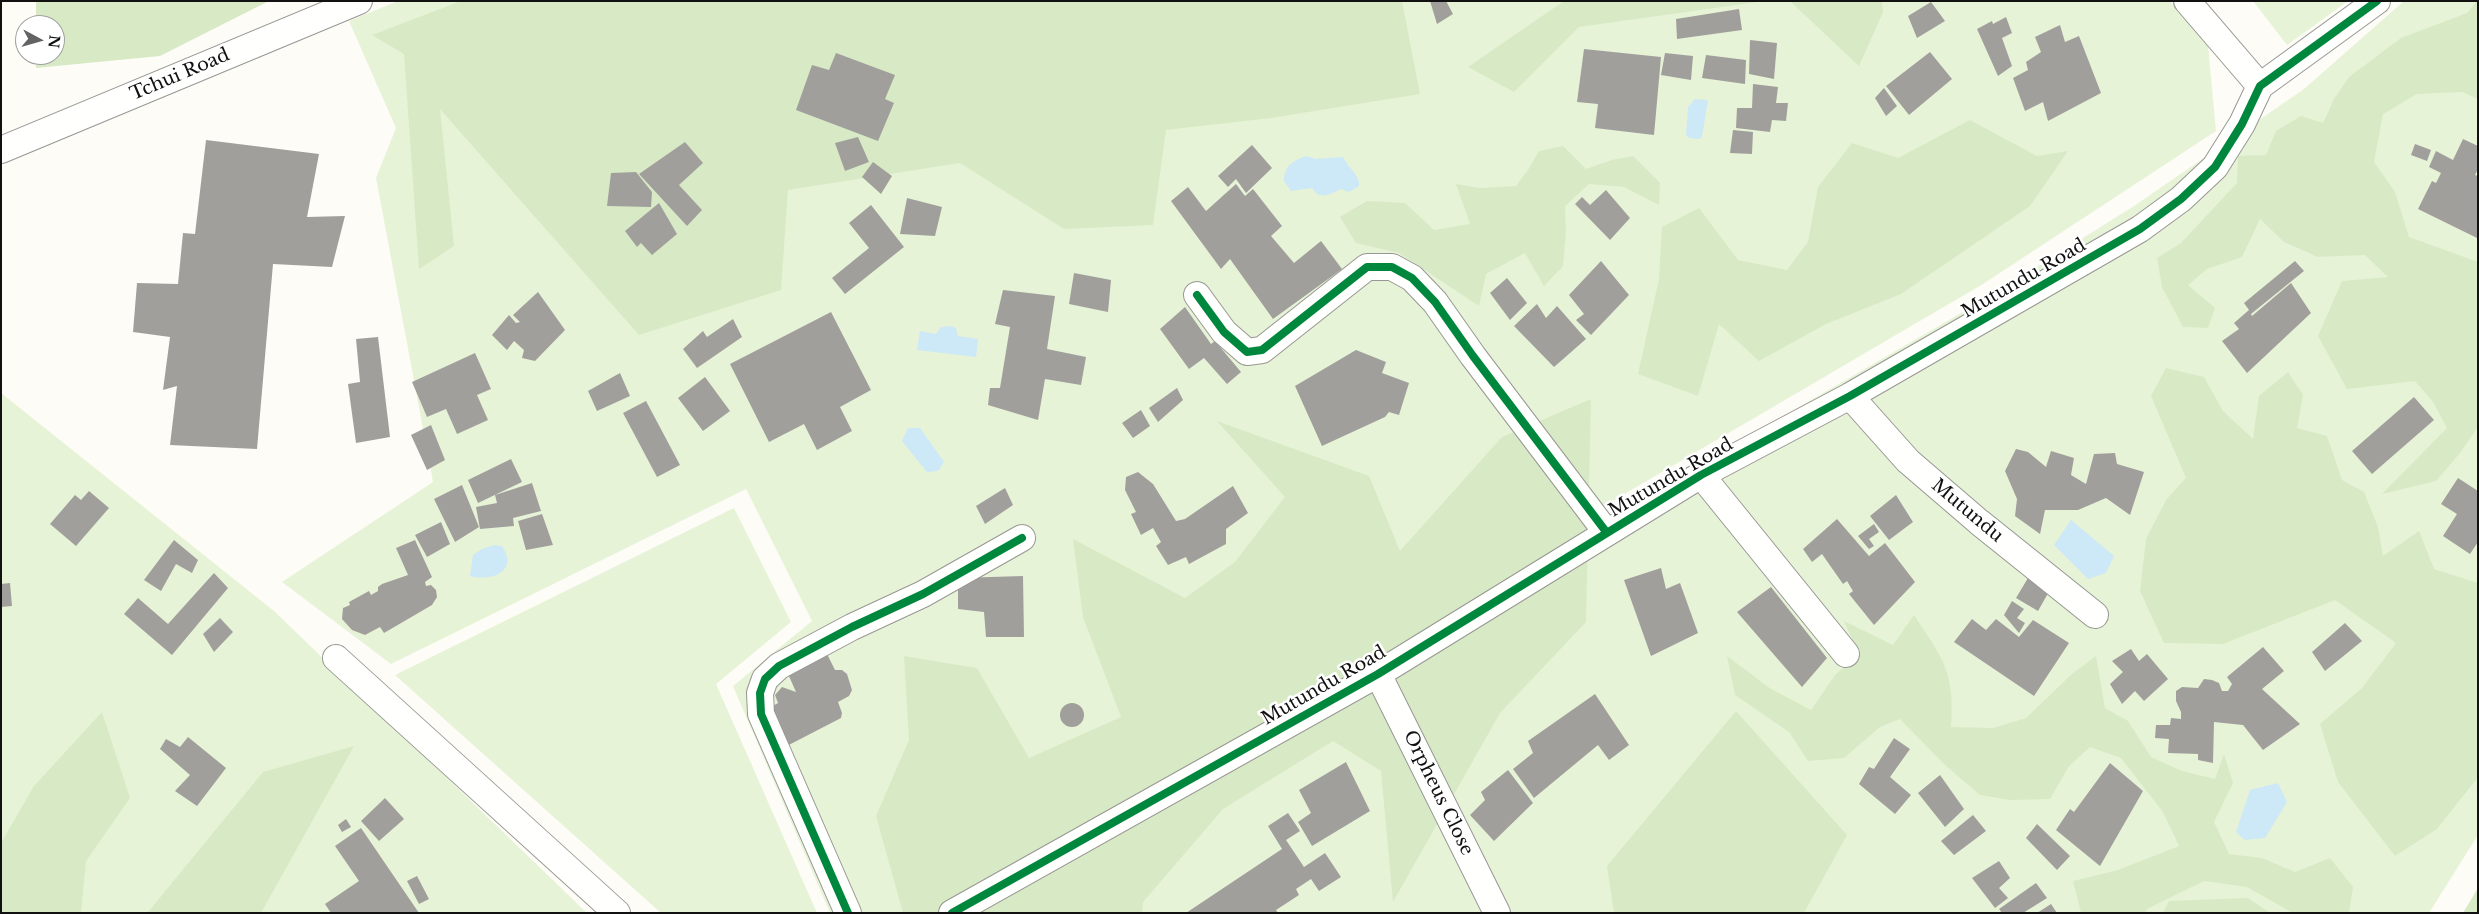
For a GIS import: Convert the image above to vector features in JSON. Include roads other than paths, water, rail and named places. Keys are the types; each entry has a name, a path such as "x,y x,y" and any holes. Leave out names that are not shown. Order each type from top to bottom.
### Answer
{"street":[{"name":"Tchui Road","path":"1,150 358,1"},
{"path":"2187,1 2260,86 2377,1"},
{"name":"Mutundu Road","path":"952,913 1378,674 1701,475 1850,396 2140,229 2181,199 2216,167 2242,124 2260,86"},
{"path":"1197,295 1224,332 1247,352 1262,350 1367,267 1392,267 1412,278 1435,302 1473,356 1607,533"},
{"name":"Mutundu","path":"1850,396 1908,461 1979,522 2095,615"},
{"path":"1701,475 1846,654"},
{"path":"848,913 762,714 760,693 765,679 779,666 852,627 923,594 1022,538"},
{"path":"336,658 617,913"},
{"name":"Orpheus Close","path":"1378,674 1497,913"}],"water":[{"path":"1695,99 1708,100 1700,139 1689,138 1686,135 1688,107"},
{"path":"1307,156 1315,159 1343,157 1358,178 1359,186 1349,192 1341,189 1325,195 1318,194 1312,188 1291,191 1284,181 1284,175 1294,161"},
{"path":"951,326 956,328 958,336 978,339 976,357 917,350 920,331 936,334 941,327"},
{"path":"908,428 920,428 944,462 938,471 927,472 902,441"},
{"path":"2071,520 2114,556 2106,573 2088,579 2054,545"},
{"path":"494,545 502,546 507,562 505,568 501,573 494,576 470,576 473,555 482,549"},
{"path":"2278,783 2287,802 2265,838 2245,840 2236,832 2250,790"}]}
